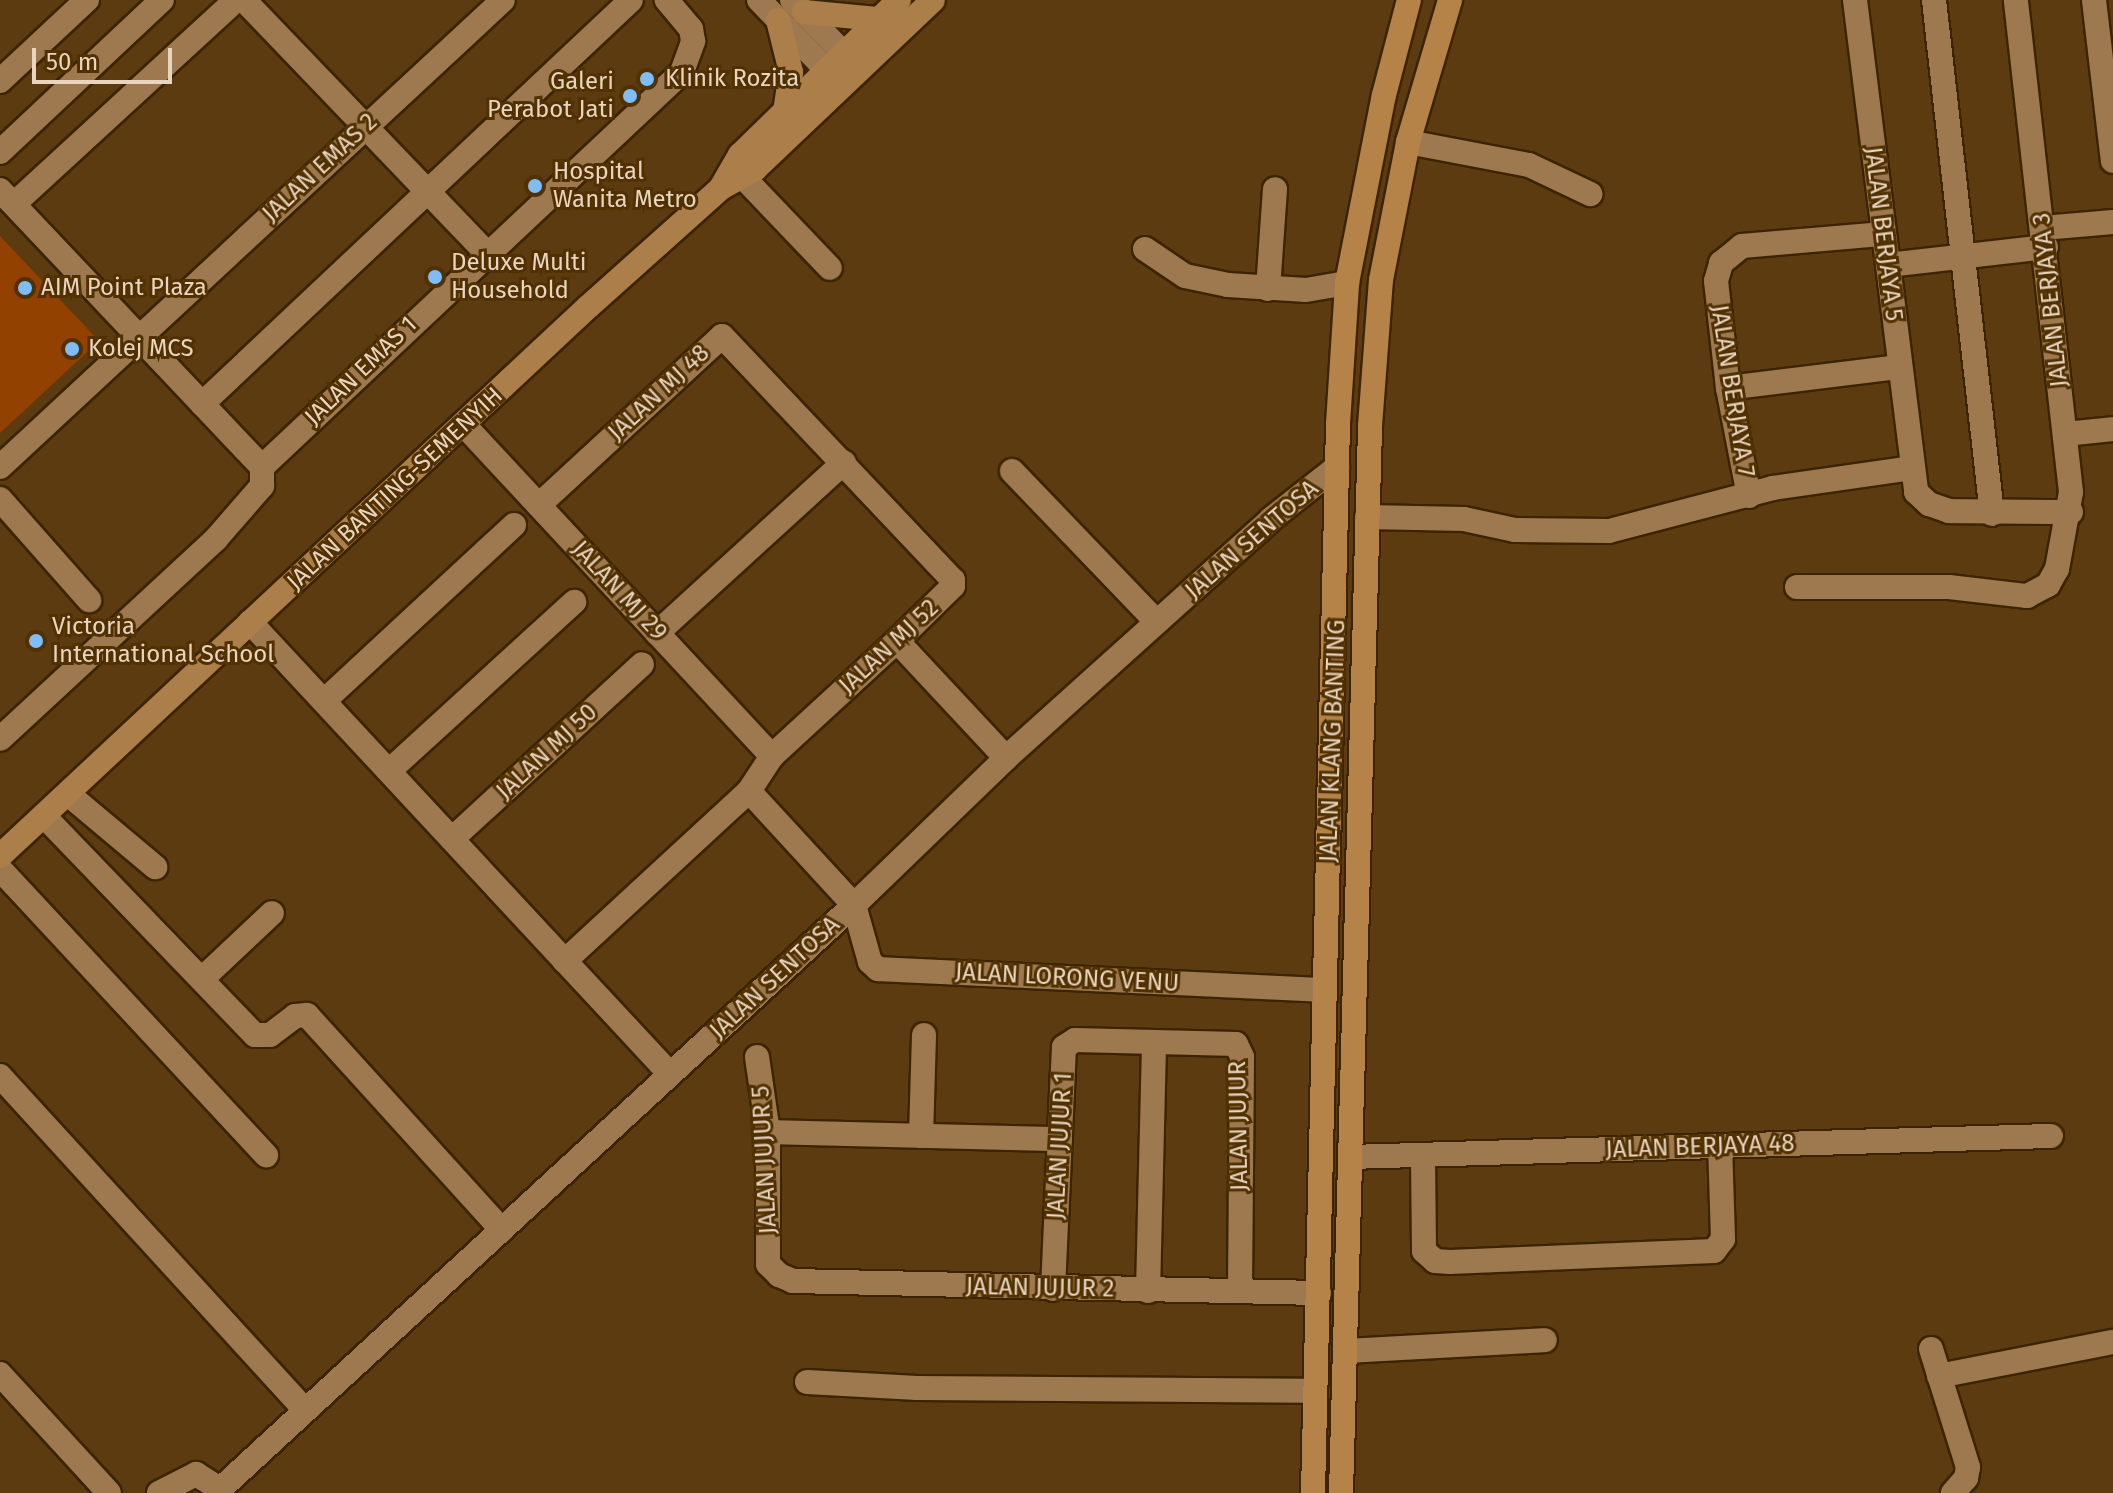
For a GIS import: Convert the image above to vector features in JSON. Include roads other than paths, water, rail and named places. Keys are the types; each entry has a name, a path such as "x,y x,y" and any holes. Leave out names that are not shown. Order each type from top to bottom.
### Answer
{"highway":[{"name":"JALAN KLANG BANTING","path":"1313,1493 1337,467 1347,283 1384,95 1409,0"},
{"name":"JALAN KLANG BANTING","path":"1341,1493 1360,1350 1350,1157 1367,517 1381,280 1408,142 1450,0"}],"main road":[{"name":"JALAN BANTING-SEMENYIH","path":"731,182 740,155 785,112 933,0"},
{"path":"785,112 791,72 792,11 883,8"},
{"name":"JALAN BANTING-SEMENYIH","path":"0,856 250,622 731,182 842,70 883,8"}],"street":[{"path":"0,81 87,0"},
{"path":"4,140 162,0"},
{"path":"0,739 251,503 262,486 262,467 4,196 236,0"},
{"path":"244,0 485,251"},
{"name":"JALAN EMAS 2","path":"0,467 503,0"},
{"path":"202,404 631,0"},
{"name":"JALAN EMAS 1","path":"262,467 485,251 682,72 693,41 691,29 667,0"},
{"path":"759,0 792,11 842,70"},
{"name":"JALAN BERJAYA 5","path":"1855,0 1916,492 1929,504 1992,514 2071,512"},
{"path":"1934,0 1992,514"},
{"name":"JALAN BERJAYA 3","path":"1797,587 2038,593 2057,569 2071,512 2044,237 2016,0"},
{"path":"2094,0 2113,161"},
{"path":"1408,142 1529,165 1590,194"},
{"path":"731,182 830,268"},
{"path":"1268,289 1275,189"},
{"path":"1888,265 1963,257 2113,222"},
{"name":"JALAN BERJAYA 7","path":"1749,496 1728,388 1716,281 1728,256 1742,246 1883,234"},
{"path":"1145,249 1185,276 1268,289 1306,290 1347,283"},
{"name":"JALAN MJ 48","path":"539,505 722,336 844,462"},
{"path":"1728,388 1900,367"},
{"name":"JALAN MJ 29","path":"465,426 772,756"},
{"path":"2065,434 2113,429"},
{"path":"657,633 844,462"},
{"name":"JALAN MJ 52","path":"749,791 772,756 953,586 953,580 844,462"},
{"name":"JALAN SENTOSA","path":"218,1491 854,905 1006,758 1157,622 1337,467"},
{"path":"1367,517 1464,519 1515,530 1609,531 1749,496 1912,468"},
{"path":"1012,471 1157,622"},
{"path":"0,499 89,600"},
{"path":"324,701 514,525"},
{"path":"389,771 574,602"},
{"path":"250,622 670,1074"},
{"path":"897,641 1006,758"},
{"name":"JALAN MJ 50","path":"452,839 642,664"},
{"path":"565,961 749,791 854,905"},
{"path":"68,794 155,867"},
{"path":"44,816 255,1035 270,1035 295,1016 307,1015 502,1230"},
{"path":"0,869 266,1155"},
{"name":"JALAN LORONG VENU","path":"854,905 870,962 878,969 1325,990"},
{"path":"202,979 272,913"},
{"path":"921,1136 924,1035"},
{"name":"JALAN JUJUR 1","path":"1053,1289 1064,1047 1075,1040 1154,1042"},
{"path":"1148,1291 1154,1042"},
{"name":"JALAN JUJUR","path":"1154,1042 1236,1044 1242,1057 1240,1291"},
{"name":"JALAN JUJUR 5","path":"757,1057 768,1132 768,1264"},
{"path":"0,1076 305,1410"},
{"path":"768,1132 1060,1139"},
{"name":"JALAN BERJAYA 48","path":"1350,1157 2051,1136"},
{"path":"1423,1155 1424,1251 1435,1261 1450,1262 1714,1251 1723,1239 1720,1146"},
{"name":"JALAN JUJUR 2","path":"768,1264 793,1281 1319,1293"},
{"path":"1360,1350 1545,1340"},
{"path":"1939,1376 2113,1342"},
{"path":"1931,1349 1968,1467 1966,1478 1953,1493"},
{"path":"0,1374 109,1493"},
{"path":"807,1382 917,1388 1315,1391"},
{"path":"159,1493 196,1474 218,1491"}],"place":[{"name":"Klinik Rozita","path":"647,79"},
{"name":"Galeri Perabot Jati","path":"630,96"},
{"name":"Hospital Wanita Metro","path":"535,186"},
{"name":"Deluxe Multi Household","path":"435,277"},
{"name":"AIM Point Plaza","path":"25,288"},
{"name":"Kolej MCS","path":"72,349"},
{"name":"Victoria International School","path":"36,641"}]}
